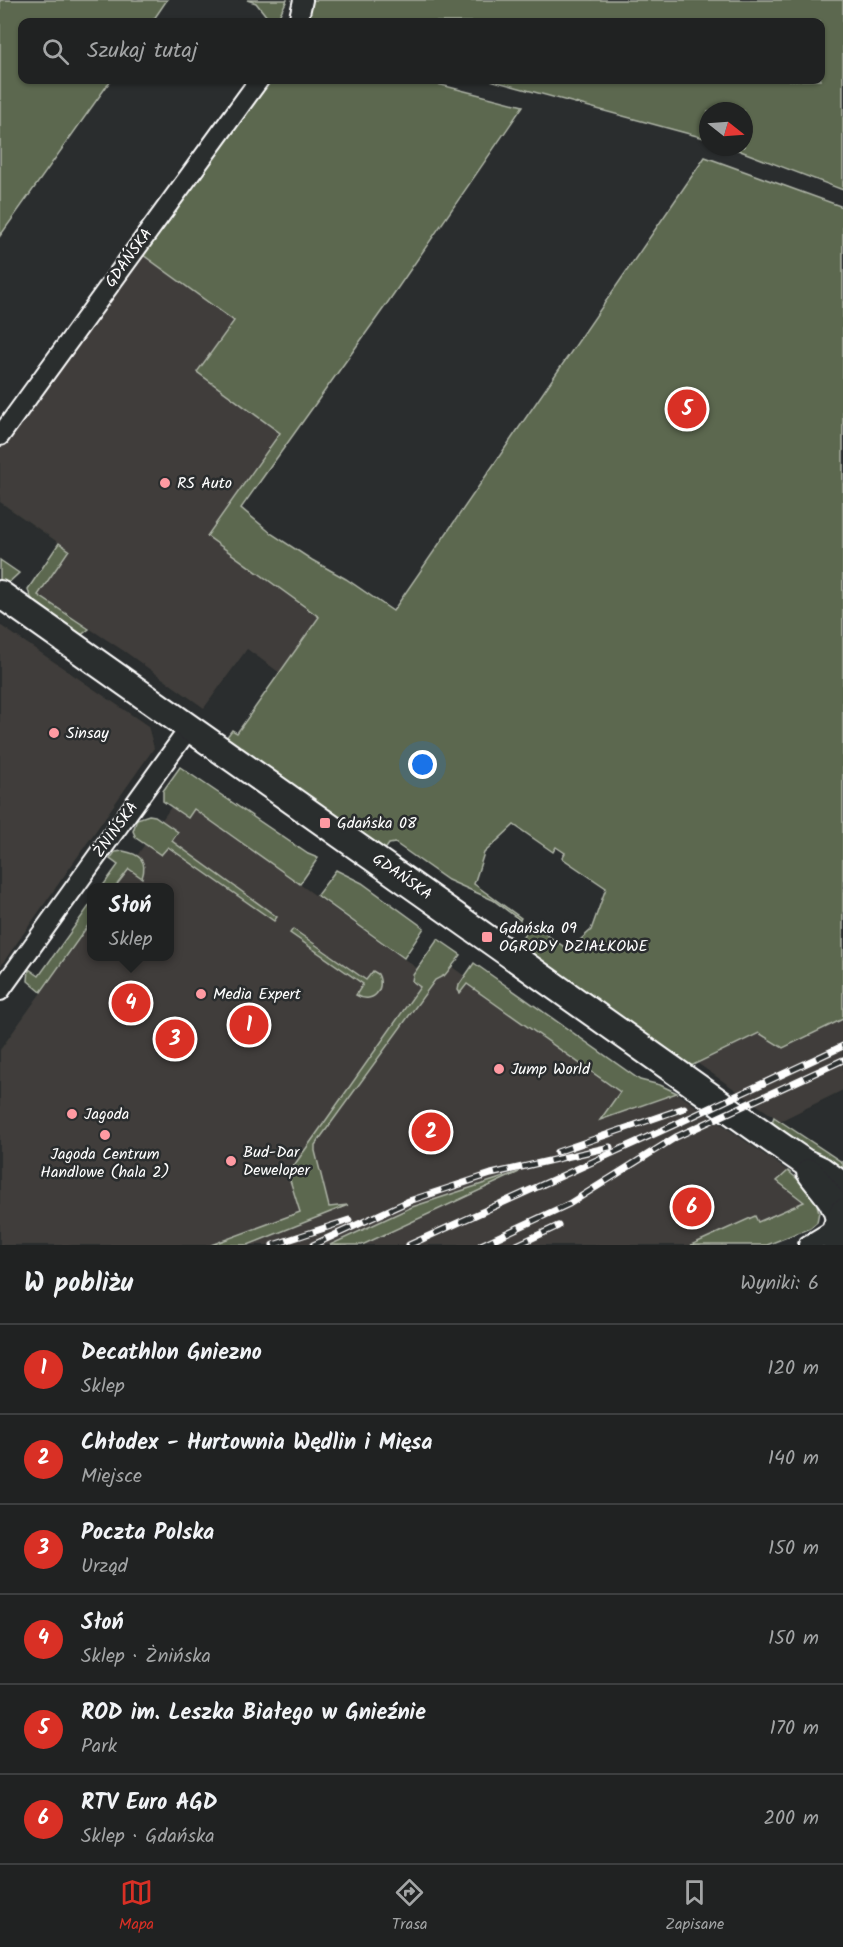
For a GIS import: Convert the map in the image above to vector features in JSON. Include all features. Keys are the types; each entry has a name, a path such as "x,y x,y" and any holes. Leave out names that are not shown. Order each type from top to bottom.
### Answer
{"street":[{"path":"299,18 303,0"},
{"name":"GDAŃSKA","path":"0,436 256,84"},
{"name":"GDAŃSKA","path":"0,594 804,1162 821,1170 843,1186"},
{"name":"ŻNIŃSKA","path":"0,991 190,727"},
{"name":"GDAŃSKA","path":"804,1162 835,1205 838,1226"},
{"path":"808,1245 838,1226"}],"shaded area":[{"path":"139,252 234,321 197,372 280,434 207,536 320,617 280,673 247,649 204,708 124,651 38,595 69,550 0,502 0,446"},
{"path":"0,625 148,726 154,748 0,967"},
{"path":"178,797 428,976 441,959 645,1105 677,1093 801,1182 816,1201 819,1212 817,1222 810,1228 767,1245 0,1245 0,1050 87,928 87,961 174,961 174,883 118,883"},
{"path":"843,1019 843,1090 780,1121 697,1063 760,1033 783,1048"}],"green space":[{"path":"0,0 167,0 155,18 18,18 18,84 108,84 0,236"},
{"path":"247,0 287,0 278,18 268,18 256,3"},
{"path":"309,0 843,0 843,190 753,156 753,102 699,102 699,137 505,84 825,84 825,18 305,18"},
{"path":"258,84 438,84 523,106 386,305 241,508 272,534 393,611 705,157 843,207 843,1019 783,1048 759,1033 689,1067 549,969 522,943 522,938 532,925 569,950 591,930 606,888 562,858 565,853 556,847 553,852 514,825 484,853 474,884 521,918 520,920 493,900 448,880 395,843 389,844 384,851 226,738 232,730 237,733 319,617 207,536 280,433 197,372 234,321 139,252"},
{"path":"59,543 69,550 38,595 89,629 80,636 41,609 30,596 28,589"},
{"path":"0,560 19,573 6,585 0,581"},
{"path":"180,767 308,854 318,858 300,884 194,809 188,818 163,801 163,791"},
{"path":"149,815 155,816 178,832 172,841 277,917 274,921 168,847 161,855 136,838 133,831 137,819"},
{"path":"123,851 138,856 144,867 142,878 129,869 118,883 105,883 118,865 110,859 115,852"},
{"path":"336,870 362,883 424,928 404,958 317,895"},
{"path":"87,909 87,927 41,992 28,981 29,969 39,976"},
{"path":"293,929 366,980 373,971 378,974 379,990 372,997 362,998 356,995 363,984 290,933"},
{"path":"438,939 461,955 445,975 435,980 315,1145 329,1207 348,1205 248,1245 211,1245 300,1212 288,1174 420,987 412,981 413,975"},
{"path":"474,963 640,1080 660,1085 677,1093 600,1120 620,1092 467,984 460,993 459,985"},
{"path":"774,1117 843,1163 843,1169 828,1158 821,1163 775,1126 772,1122"},
{"path":"788,1171 801,1182 816,1201 819,1212 817,1222 810,1228 767,1245 691,1245 755,1216 758,1222 804,1202 777,1181"},
{"path":"519,1172 362,1245 330,1245 412,1207"}],"railway":[{"path":"409,1245 843,1046"},
{"path":"481,1245 569,1204 676,1137 843,1060"},
{"path":"557,1152 684,1108"},
{"path":"313,1245 409,1201 491,1174 610,1147"},
{"path":"273,1245 349,1220"},
{"path":"517,1245 558,1226"}],"place":[{"name":"ROD im. Leszka Białego w Gnieźnie","path":"687,409"},
{"name":"RS Auto","path":"165,483"},
{"name":"Sinsay","path":"54,733"},
{"name":"Gdańska 08","path":"325,823"},
{"name":"Gdańska 09 OGRODY DZIAŁKOWE","path":"487,937"},
{"name":"Media Expert","path":"201,994"},
{"name":"Słoń","path":"131,1003"},
{"name":"Decathlon Gniezno","path":"249,1025"},
{"name":"Poczta Polska","path":"175,1039"},
{"name":"Jump World","path":"499,1069"},
{"name":"Jagoda","path":"72,1114"},
{"name":"Chłodex - Hurtownia Wędlin i Mięsa","path":"431,1132"},
{"name":"Jagoda Centrum Handlowe (hala 2)","path":"105,1135"},
{"name":"Bud-Dar Deweloper","path":"231,1161"},
{"name":"RTV Euro AGD","path":"692,1207"}]}
